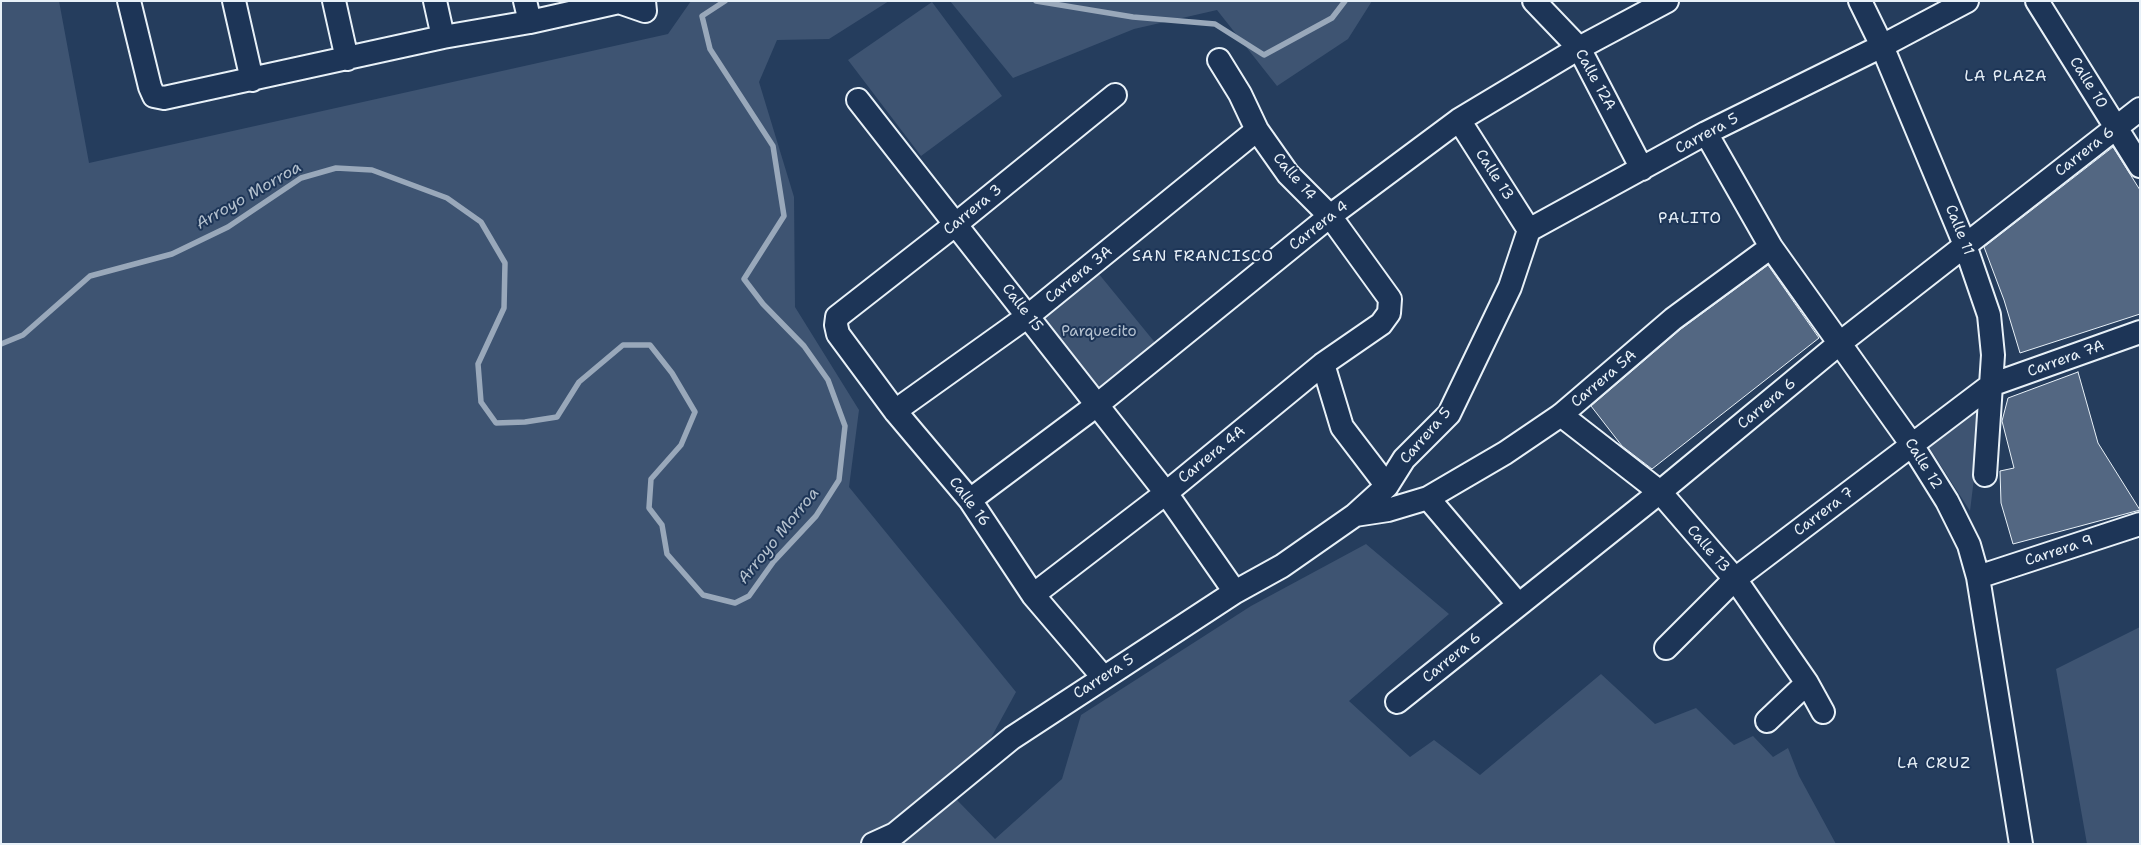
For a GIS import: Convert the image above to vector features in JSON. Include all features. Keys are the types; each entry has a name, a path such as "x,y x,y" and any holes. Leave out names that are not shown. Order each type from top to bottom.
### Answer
{"street":[{"path":"129,1 150,87 154,96 164,98 443,37 528,12 619,2 645,11 644,1"},
{"path":"234,1 252,80"},
{"path":"334,1 347,59"},
{"path":"435,1 443,37"},
{"name":"Calle 12A","path":"1534,1 1579,48 1642,169"},
{"name":"Carrera 4","path":"970,500 1098,405 1330,216 1459,120 1579,48 1667,1"},
{"name":"Calle 11","path":"1860,1 1882,46 1965,244 1989,315 1993,355 1985,475"},
{"name":"Carrera 5","path":"873,844 895,834 1012,738 1235,592 1282,566 1355,515 1387,486 1404,459 1449,414 1510,287 1529,230 1706,133 1882,46 1967,1"},
{"name":"Calle 10","path":"2037,1 2140,166"},
{"name":"Calle 14","path":"1219,60 1240,94 1257,130 1288,174 1330,216 1390,300 1389,313"},
{"name":"Carrera 3","path":"836,326 837,317 956,224 1115,95"},
{"name":"Calle 15","path":"858,100 1166,492 1235,592"},
{"name":"Carrera 6","path":"1397,702 1660,492 1965,244 2140,109"},
{"name":"Calle 13","path":"1459,120 1529,230"},
{"name":"Carrera 3A","path":"895,411 1028,316 1257,130"},
{"name":"Calle 12","path":"1706,133 1771,247 1912,445 1947,501 1968,545 1978,577 2020,844"},
{"name":"Carrera 5A","path":"1355,515 1388,510 1428,498 1505,453 1561,415 1673,319 1771,247"},
{"name":"Carrera 4A","path":"1033,595 1166,492 1322,364 1381,324 1389,313"},
{"name":"Calle 16","path":"836,326 838,334 895,411 970,500 1033,595 1103,677"},
{"name":"Carrera 7A","path":"1991,385 2140,332"},
{"path":"1322,364 1342,427 1387,486"},
{"name":"Carrera 7","path":"1666,648 1735,579 1991,385"},
{"name":"Calle 13","path":"1561,415 1660,492 1735,579 1807,683 1823,712"},
{"path":"1428,498 1518,604"},
{"name":"Carrera 9","path":"1978,577 2140,524"},
{"path":"1766,721 1807,683"}],"green space":[{"path":"1,1 59,1 89,163 668,34 691,1 889,1 829,39 777,40 759,82 794,197 795,307 859,410 849,487 1016,692 957,800 995,839 1062,779 1081,715 1251,606 1366,544 1449,614 1349,701 1410,757 1434,740 1480,775 1601,674 1655,724 1696,708 1734,745 1753,736 1773,757 1788,748 1799,776 1836,844 1,844"},
{"path":"950,1 1372,1 1348,39 1277,86 1217,10 1134,29 1013,78"},
{"path":"932,2 1002,96 921,156 848,60"},
{"name":"Parquecito","path":"1094,268 1157,345 1099,393 1036,313"},
{"path":"1979,399 1983,405 1970,511 1929,447"},
{"path":"2140,627 2140,844 2087,844 2056,669"}],"building":[{"path":"2113,147 2140,190 2140,314 2020,353 2004,300 1984,247"},
{"path":"1768,265 1819,338 1652,469 1622,446 1591,406 1681,329"},
{"path":"2078,372 2098,443 2140,510 2013,544 2001,503 2000,471 2014,468 2002,421 2008,398"}],"waterway":[{"name":"Arroyo Morroa","path":"1,344 23,335 90,276 172,254 228,227 301,178 336,168 372,170 447,198 481,222 505,263 504,308 478,364 481,402 496,423 525,422 557,417 579,382 623,345 650,345 672,373 695,412 681,445 651,479 649,508 662,525 667,554 703,595 735,603 749,596 774,561 816,516 839,480 845,426 828,380 804,346 763,304 744,279 784,216 773,146 710,49 702,16 725,1"},
{"name":"Arroyo Morroa","path":"1036,1 1133,17 1215,24 1264,55 1332,18 1345,1"}],"district":[{"name":"LA PLAZA","path":"2006,77"},
{"name":"PALITO","path":"1690,219"},
{"name":"SAN FRANCISCO","path":"1203,257"},
{"name":"LA CRUZ","path":"1934,764"}]}
